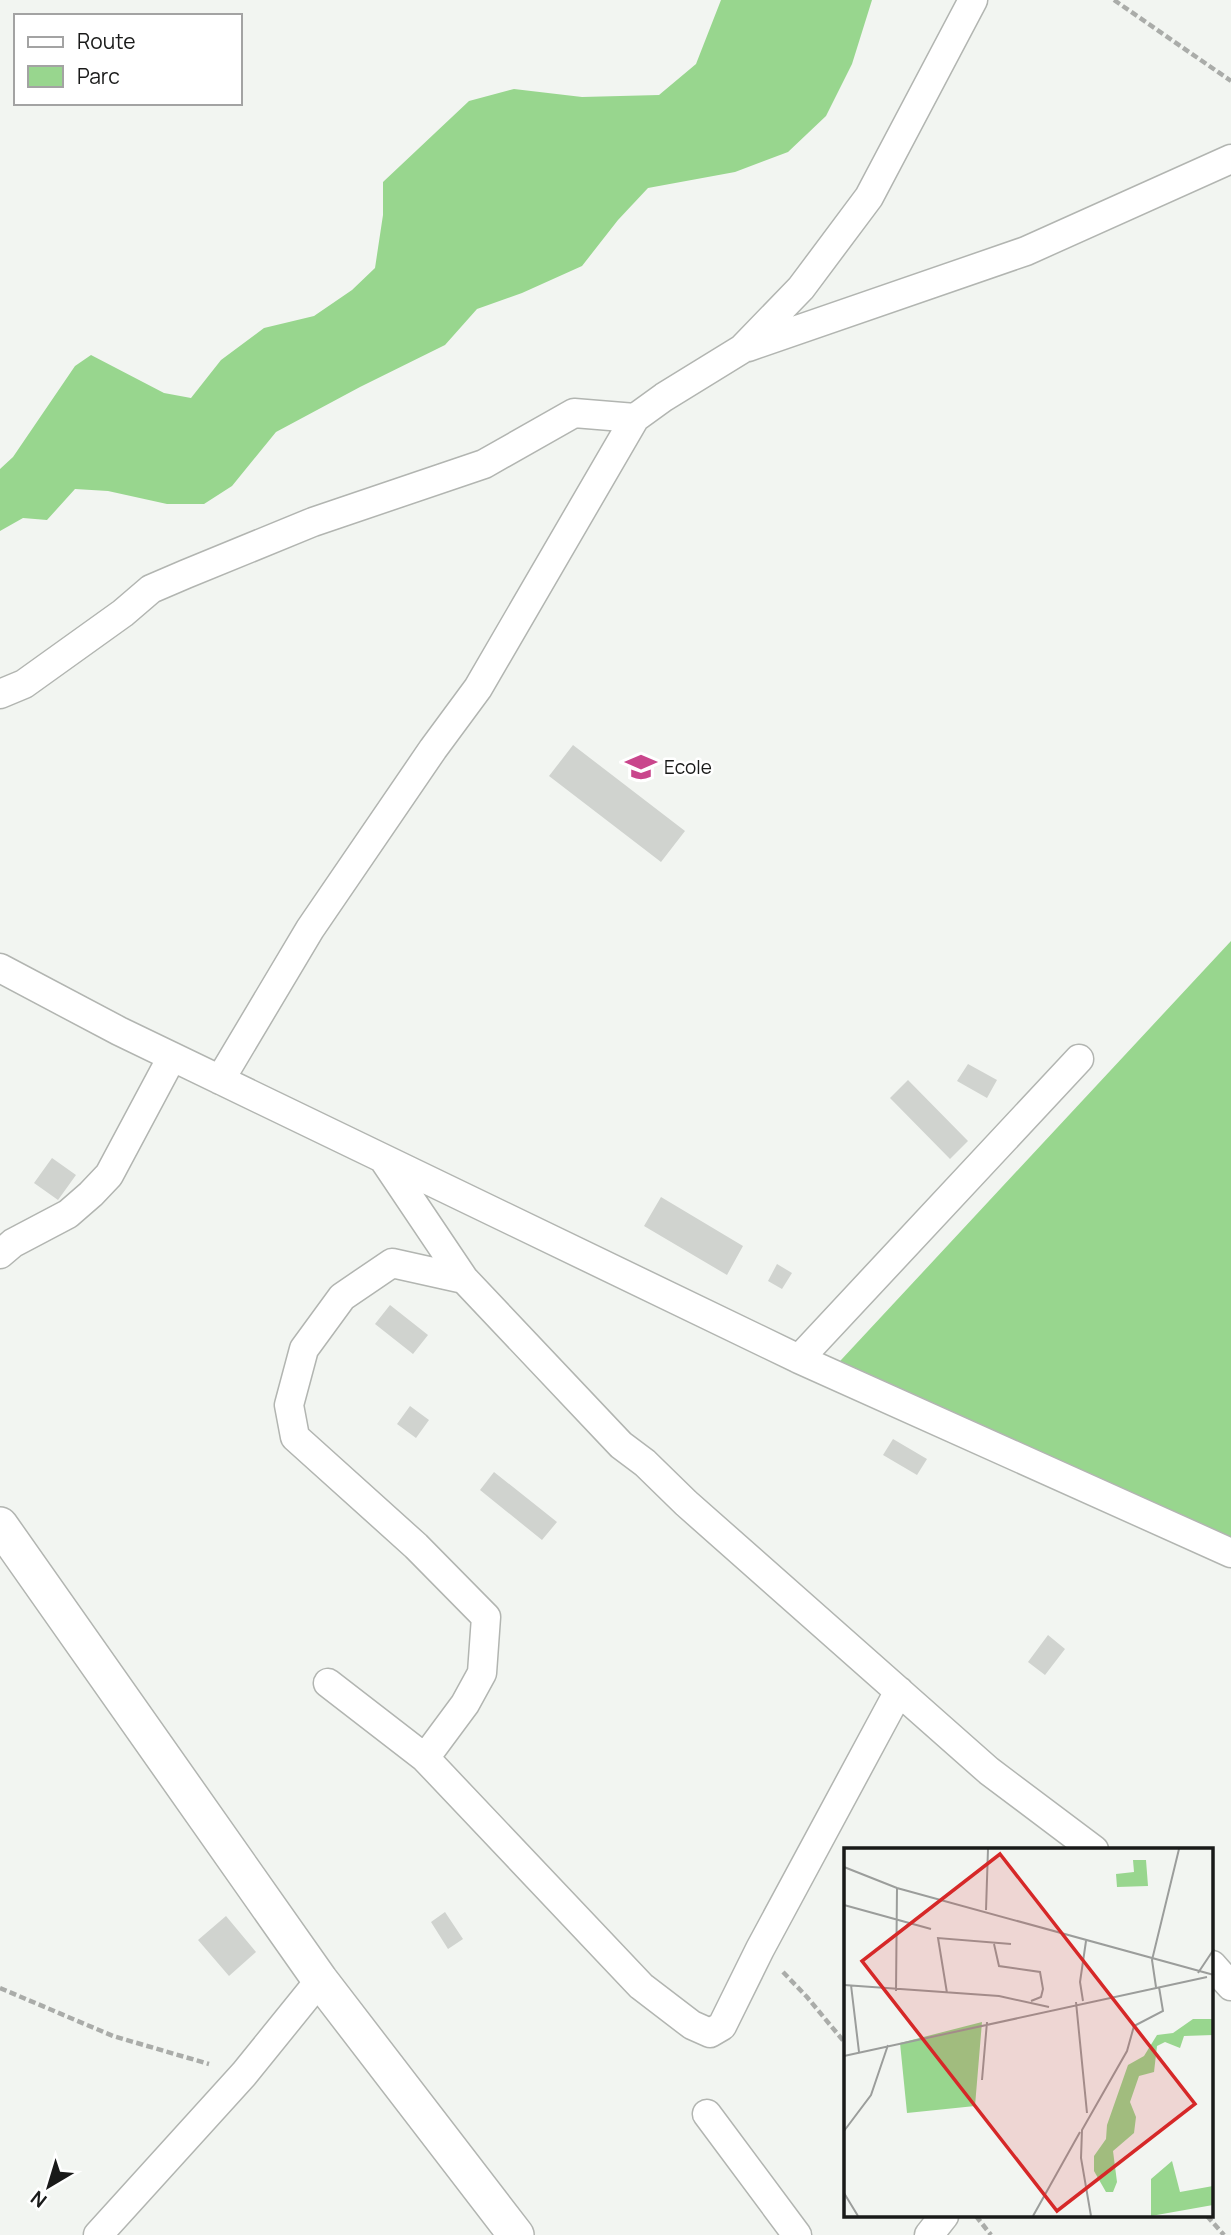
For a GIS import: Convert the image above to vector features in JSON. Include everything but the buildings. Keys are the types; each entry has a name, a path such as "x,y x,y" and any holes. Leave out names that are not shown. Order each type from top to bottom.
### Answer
{"street":[{"path":"743,349 801,288 869,197 973,0"},
{"path":"220,1080 310,929 478,688 635,418 743,349 1026,251 1231,159"},
{"path":"0,694 24,684 123,613 151,589 174,579 313,522 484,464 574,413 635,418"},
{"path":"0,968 172,1057 799,1359 1231,1553"},
{"path":"0,1254 13,1243 68,1214 109,1175 172,1057"},
{"path":"799,1359 1079,1059"},
{"path":"384,1160 464,1279 621,1445 645,1463 686,1503 989,1771 1091,1848"},
{"path":"425,1758 466,1704 482,1673 486,1617 416,1546 295,1437 289,1405 304,1349 342,1297 392,1263 464,1279"},
{"path":"0,1525 320,1980 516,2235"},
{"path":"328,1683 425,1758 641,1986 692,2025 710,2033 722,2026 760,1949 900,1691"},
{"path":"1214,1967 1231,1986"},
{"path":"98,2235 244,2074 320,1980"},
{"path":"707,2115 797,2235"},
{"path":"929,2235 942,2218"}],"path":[{"path":"1114,0 1231,81"},
{"path":"760,1949 807,1997 844,2042"},
{"path":"0,1988 113,2036 244,2074"},
{"path":"978,2218 991,2235"},
{"path":"1208,2218 1224,2235"}],"green space":[{"path":"721,0 872,0 852,64 826,116 788,152 735,172 648,188 618,220 582,266 522,293 477,309 445,345 276,432 232,486 204,504 167,504 108,491 75,489 47,520 23,518 0,531 0,469 13,457 75,366 91,355 164,393 191,398 221,360 264,328 314,316 352,290 375,268 383,215 383,182 469,101 514,89 582,97 659,95 696,64"},
{"path":"1231,941 1231,1558 828,1374"}],"place":[{"name":"Ecole","path":"641,767"}]}
